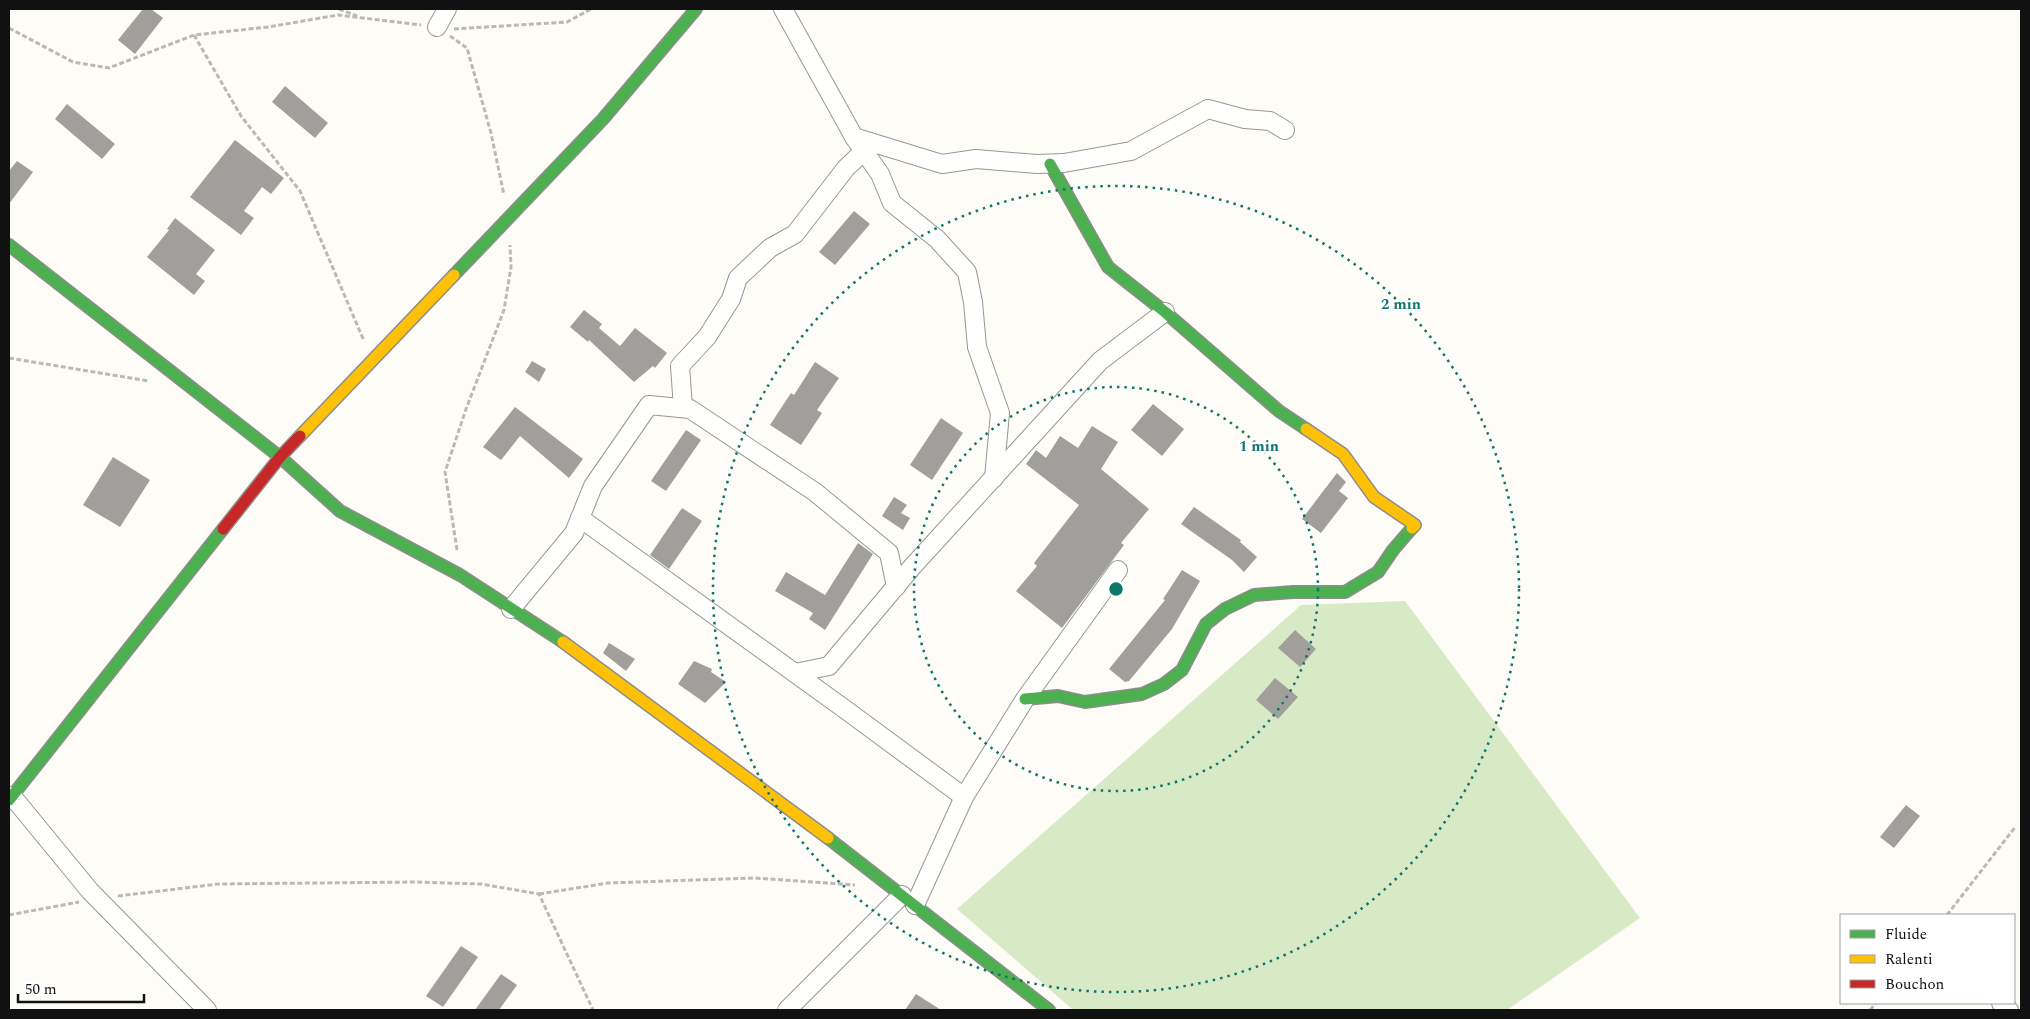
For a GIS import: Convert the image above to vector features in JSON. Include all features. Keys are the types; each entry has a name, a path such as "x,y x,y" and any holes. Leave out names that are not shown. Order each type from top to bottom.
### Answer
{"street":[{"path":"437,27 447,9"},
{"path":"207,1010 90,891 10,798 280,457 603,119 696,9"},
{"path":"783,9 859,144 880,174 892,203 937,239 967,272 973,302 977,348 1000,413 994,478"},
{"path":"859,144 942,164 976,159 1050,164 1131,151 1208,109 1246,119 1270,121 1285,130"},
{"path":"683,408 680,366 707,337 731,299 738,278 770,248 795,234 846,168 859,144"},
{"path":"1025,699 1058,696 1085,702 1142,694 1164,684 1182,670 1206,624 1225,609 1254,595 1293,592 1345,592 1378,572 1415,524 1374,497 1343,454 1280,411 1165,312 1108,268 1050,164"},
{"path":"9,245 280,457 340,511 460,575 562,642 908,900 1049,1010"},
{"path":"795,673 829,666 896,587 1100,361 1165,312"},
{"path":"512,609 574,532 594,486 649,405 690,409 815,492 889,553 896,587"},
{"path":"580,518 964,797"},
{"path":"787,1010 908,900 964,797 1025,699 1118,570"}],"path":[{"path":"339,9 363,18"},
{"path":"9,28 73,62 109,68 194,35 268,27 338,15 458,29 567,22 591,9"},
{"path":"437,27 467,48 491,133 509,217 511,267 504,310 466,409 446,472 460,575"},
{"path":"194,35 241,116 300,192 372,360"},
{"path":"9,358 153,382"},
{"path":"1948,914 2016,826"},
{"path":"9,915 98,898 218,884 405,882 481,884 539,894 608,883 755,878 863,885"},
{"path":"539,894 593,1010"}],"green space":[{"path":"1405,601 1640,918 1507,1010 1073,1010 957,909 1301,605"}],"building":[{"path":"143,9 151,9 163,18 135,54 118,40"},
{"path":"285,86 328,123 315,138 272,102"},
{"path":"67,104 115,144 102,159 55,119"},
{"path":"235,140 284,178 271,194 262,187 244,211 254,218 241,235 190,197"},
{"path":"17,161 33,172 9,204 9,171"},
{"path":"854,211 870,224 835,265 819,252"},
{"path":"175,218 215,250 196,274 205,281 194,295 147,257 169,230 167,229"},
{"path":"584,310 602,324 599,328 620,346 635,328 667,353 655,368 653,366 634,382 589,340 588,342 570,327"},
{"path":"532,361 546,369 539,382 525,372"},
{"path":"815,362 839,378 817,410 822,413 801,445 770,425 791,393 794,395"},
{"path":"1153,404 1184,429 1162,456 1131,430"},
{"path":"515,407 583,459 569,478 520,436 501,460 483,447"},
{"path":"941,418 963,433 932,480 910,465"},
{"path":"1092,426 1118,442 1101,469 1149,509 1121,543 1124,545 1062,628 1016,591 1037,566 1034,563 1079,505 1026,464 1036,450 1046,458 1060,436 1078,448"},
{"path":"686,430 701,440 666,491 651,481"},
{"path":"113,457 150,480 120,527 83,505"},
{"path":"1337,473 1346,482 1339,491 1348,498 1321,533 1302,519"},
{"path":"894,497 907,505 901,513 910,518 903,530 882,516"},
{"path":"1194,507 1241,540 1240,542 1257,557 1244,572 1232,560 1181,524"},
{"path":"682,508 702,521 669,569 650,555"},
{"path":"858,543 873,554 825,630 809,619 813,613 775,591 786,572 825,595"},
{"path":"1182,570 1200,581 1172,629 1129,681 1125,682 1109,669 1165,600 1163,599"},
{"path":"1295,630 1316,649 1300,667 1278,648"},
{"path":"609,643 635,659 626,671 603,653"},
{"path":"694,661 712,669 711,672 726,682 705,703 678,684"},
{"path":"1275,678 1298,697 1278,719 1256,700"},
{"path":"1906,805 1920,816 1894,848 1880,837"},
{"path":"461,946 478,957 443,1007 426,996"},
{"path":"501,974 517,985 499,1010 475,1010"},
{"path":"916,994 941,1010 905,1010"}],"traffic: fast":[{"path":"454,275 603,119 696,9"},
{"path":"1050,164 1108,267 1165,312 1279,411 1306,429"},
{"path":"9,245 280,457 340,511 460,575 563,642"},
{"path":"1025,699 1058,696 1085,702 1142,694 1164,684 1182,670 1206,624 1225,609 1254,595 1293,592 1345,592 1378,572 1393,550 1412,528"},
{"path":"9,800 223,529"},
{"path":"828,838 1049,1010"}],"traffic: slow":[{"path":"300,436 454,275"},
{"path":"1306,429 1343,454 1374,497 1415,525 1412,528"},
{"path":"563,642 828,838"}],"traffic: jam":[{"path":"223,529 280,457 300,436"}]}
